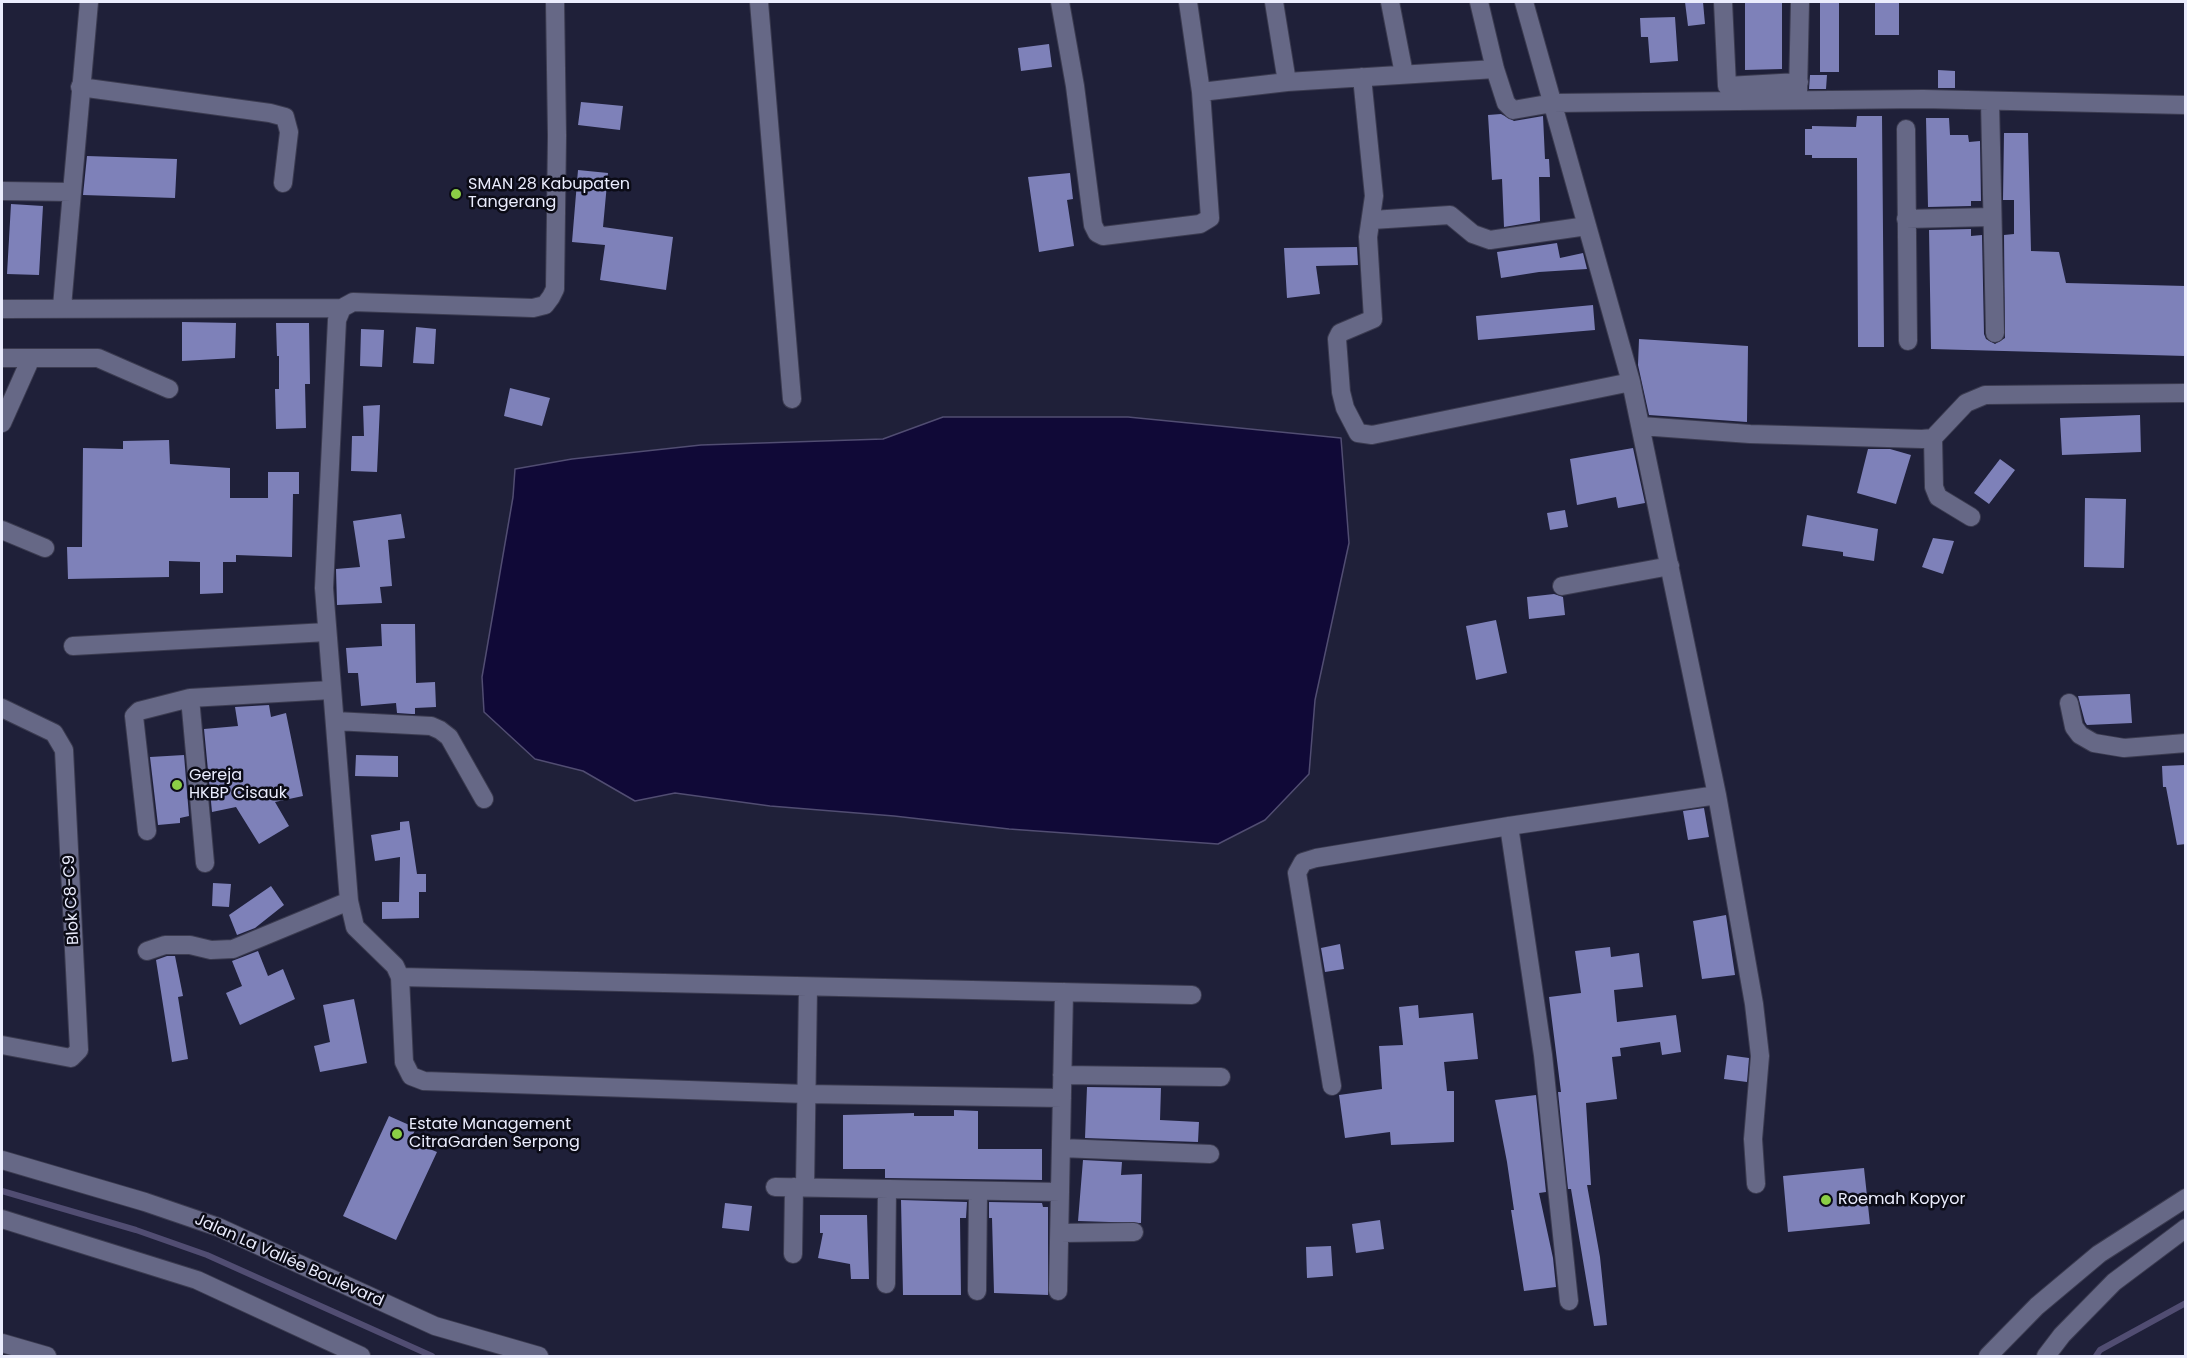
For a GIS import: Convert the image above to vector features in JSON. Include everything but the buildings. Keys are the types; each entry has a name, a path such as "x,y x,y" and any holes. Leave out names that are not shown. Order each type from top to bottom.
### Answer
{"street":[{"path":"62,307 89,2"},
{"path":"2,309 62,307 342,309 353,302 533,308 545,305 555,289 557,136 555,2"},
{"path":"759,2 792,399"},
{"path":"1060,2 1097,233 1103,236 1200,224 1210,218 1201,92 1188,2"},
{"path":"1274,2 1287,82"},
{"path":"1390,2 1404,74"},
{"path":"1479,2 1496,69 1509,108 1553,103 1798,101 1990,101 2186,105"},
{"path":"1524,2 1631,382 1717,795 1754,1004 1759,1046 1753,1139 1756,1184"},
{"path":"1724,2 1727,86 1799,82"},
{"path":"1798,101 1800,2"},
{"path":"1201,92 1287,82 1496,69"},
{"path":"1362,77 1374,196 1368,237 1372,319 1340,333 1337,339 1341,392 1345,408 1358,433 1372,435 1631,382"},
{"path":"80,87 285,117 289,132 283,183"},
{"path":"1990,101 1995,333"},
{"path":"1906,129 1908,340"},
{"path":"2,191 72,192"},
{"path":"1372,220 1450,215 1473,234 1490,240 1587,226"},
{"path":"1906,219 1992,217"},
{"path":"342,309 337,320 324,588 349,901 355,927 395,966 400,977 404,1062 411,1076 424,1081 806,1094 1062,1098"},
{"path":"2,358 98,358 169,389"},
{"path":"2,423 30,358"},
{"path":"1971,517 1938,497 1934,487 1933,438 1966,403 1985,395 2186,393"},
{"path":"1641,426 1750,434 1933,438"},
{"path":"2,530 45,548"},
{"path":"1562,586 1670,566"},
{"path":"74,646 327,632"},
{"path":"147,831 134,716 144,709 190,698 331,690"},
{"path":"190,698 205,862"},
{"path":"2069,703 2074,727 2080,735 2094,743 2124,748 2186,743"},
{"name":"Blok C8-C9","path":"2,708 54,732 64,750 79,1050 70,1058 2,1045"},
{"path":"335,721 431,726 440,730 449,737 484,799"},
{"path":"1332,1086 1298,873 1303,862 1509,826 1717,795"},
{"path":"1509,826 1543,1055 1569,1301"},
{"path":"147,951 165,945 190,945 212,950 233,949 349,901"},
{"path":"400,977 1192,995"},
{"path":"793,1254 806,1094 808,988"},
{"path":"1059,1291 1064,992"},
{"path":"1062,1075 1221,1077"},
{"path":"1061,1148 1210,1154"},
{"name":"Jalan La Vallée Boulevard","path":"2,1160 134,1198 218,1227 435,1326 539,1356"},
{"path":"776,1187 1060,1192"},
{"path":"886,1284 887,1189"},
{"path":"977,1291 978,1191"},
{"path":"1988,1356 2037,1306 2099,1254 2186,1198"},
{"path":"2,1219 197,1281 362,1356"},
{"path":"2046,1356 2062,1335 2114,1282 2186,1228"},
{"path":"1060,1233 1134,1232"},
{"path":"5,1348 47,1356"}],"shaded area":[{"path":"943,417 1128,417 1341,438 1349,543 1315,700 1309,774 1265,820 1218,844 1009,829 894,816 770,806 675,793 635,801 583,771 535,759 484,712 482,677 513,497 515,469 572,459 701,445 883,439"}],"waterway":[{"path":"2,1191 136,1230 207,1255 432,1356"},
{"path":"2096,1356 2100,1350 2186,1303"}],"place":[{"name":"SMAN 28 Kabupaten Tangerang","path":"456,194"},
{"name":"Gereja HKBP Cisauk","path":"177,785"},
{"name":"Estate Management CitraGarden Serpong","path":"397,1134"},
{"name":"Roemah Kopyor","path":"1826,1200"}]}
